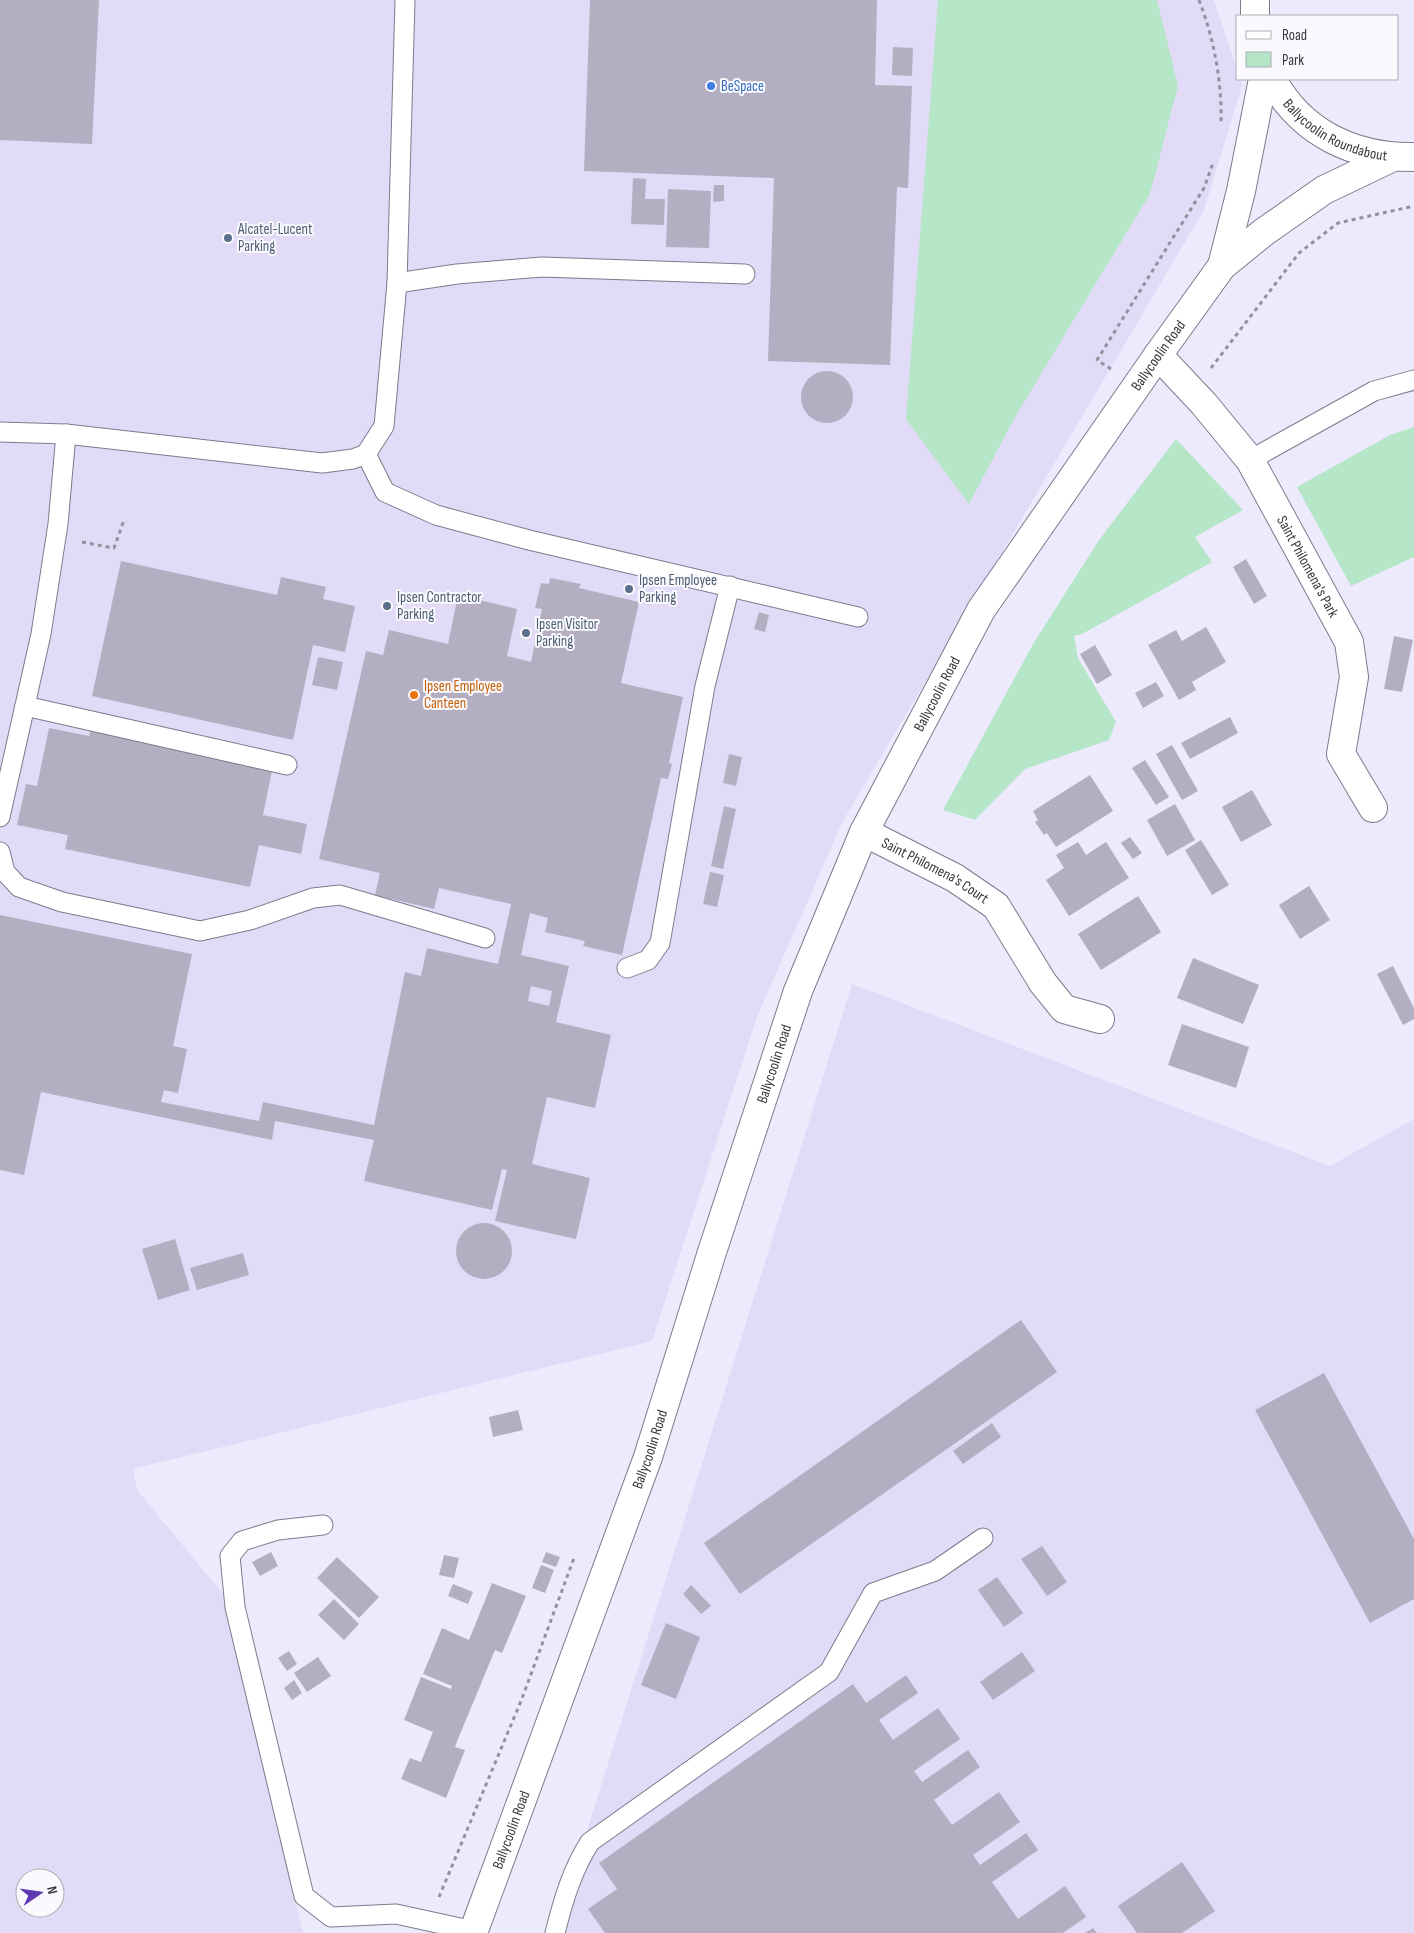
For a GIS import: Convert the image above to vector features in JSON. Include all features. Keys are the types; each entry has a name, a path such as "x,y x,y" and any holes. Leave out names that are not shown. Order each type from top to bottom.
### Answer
{"main road":[{"name":"Ballycoolin Road","path":"1222,266 1241,191 1263,80"},
{"name":"Ballycoolin Roundabout","path":"1273,80 1295,113 1317,131 1341,145 1366,153 1403,157"},
{"name":"Ballycoolin Road","path":"473,1932 648,1457 712,1252 798,991 864,832 981,610 1222,266 1264,232 1324,190 1403,157"},
{"name":"Saint Philomena's Park","path":"1158,355 1250,460 1350,642 1354,677 1341,754 1373,808"},
{"name":"Saint Philomena's Court","path":"864,832 955,878 996,906 1043,983 1064,1009 1100,1019"}],"lane":[{"path":"0,432 66,434 322,464 353,459 366,454 384,426 397,283 405,0"},
{"path":"397,283 457,274 542,267 745,274"},
{"path":"1250,460 1374,391 1414,380"},
{"path":"0,817 41,634 56,542 66,434"},
{"path":"366,454 385,492 436,514 529,540 858,617"},
{"path":"627,968 648,960 660,943 704,695 730,586"},
{"path":"25,706 287,765"},
{"path":"0,852 4,872 19,887 62,902 200,931 250,920 313,898 340,895 486,938"},
{"path":"323,1525 278,1530 242,1541 230,1556 235,1607 304,1896 331,1917 396,1914 473,1932"},
{"path":"555,1933 563,1897 580,1858 590,1842 829,1672 873,1593 935,1571 983,1538"}],"path":[{"path":"1199,0 1215,53 1222,95 1221,127"},
{"path":"1137,385 1097,360 1204,188 1214,156"},
{"path":"1192,392 1299,253 1338,223 1414,206"},
{"path":"56,542 83,542 114,548 124,520"},
{"path":"429,1921 471,1816 521,1701 574,1558"}],"shaded area":[{"path":"0,0 1214,0 1236,66 1236,80 1240,80 1242,86 1204,210 842,823 757,1017 652,1341 133,1469 137,1490 223,1594 303,1933 0,1933"},
{"path":"852,984 1330,1166 1414,1119 1414,1933 555,1933"}],"green space":[{"path":"938,0 1157,0 1178,86 1150,194 1015,417 969,504 906,419"},
{"path":"1414,427 1414,557 1351,586 1297,487 1390,435"},
{"path":"1176,439 1243,510 1195,537 1212,562 1082,634 1074,636 1078,658 1116,722 1109,740 1025,769 975,820 943,810 1033,644 1099,540"}],"building":[{"path":"0,0 99,0 92,144 0,140"},
{"path":"590,0 877,0 875,85 912,86 908,188 897,187 890,365 768,361 774,178 584,171"},
{"path":"893,47 913,48 912,76 892,75"},
{"path":"633,178 646,179 645,199 665,199 664,225 631,224"},
{"path":"714,185 724,185 724,201 713,202"},
{"path":"668,189 711,191 709,248 666,247"},
{"path":"822,371 832,371 842,375 849,382 853,397 849,412 842,419 832,423 822,423 812,419 805,412 801,402 801,392 805,382 812,375"},
{"path":"1246,559 1267,596 1254,604 1233,567"},
{"path":"121,561 277,595 281,577 326,587 323,599 355,606 345,652 313,645 293,740 92,696"},
{"path":"550,578 581,584 579,588 639,602 621,683 683,697 669,763 672,764 668,779 661,778 622,955 583,946 585,941 545,932 548,918 530,913 521,955 569,966 556,1022 611,1035 595,1108 547,1097 532,1164 590,1178 576,1239 495,1221 507,1170 502,1169 492,1210 364,1181 374,1140 275,1121 272,1140 41,1092 24,1175 0,1170 0,915 192,954 173,1046 187,1049 178,1093 164,1090 161,1102 259,1121 263,1102 374,1125 405,972 421,976 427,948 498,964 511,904 439,888 434,909 375,895 380,873 319,859 366,651 383,655 389,630 448,644 458,595 517,609 507,656 531,662 542,609 535,608 541,583 549,584","holes":["531,986 552,991 549,1006 528,1001"]},
{"path":"759,612 769,615 765,632 754,629"},
{"path":"1206,627 1226,662 1192,682 1196,690 1179,700 1148,645 1176,630 1182,641"},
{"path":"1394,636 1413,640 1402,692 1384,689"},
{"path":"1095,645 1112,675 1097,684 1080,654"},
{"path":"318,657 343,662 337,690 312,685"},
{"path":"1156,682 1164,696 1143,708 1135,693"},
{"path":"1230,717 1238,733 1190,759 1181,743"},
{"path":"91,727 273,766 263,815 307,824 301,854 259,845 250,887 65,849 68,835 17,825 26,784 37,786 49,728 89,736"},
{"path":"1172,745 1198,791 1182,800 1156,754"},
{"path":"729,754 742,757 736,786 723,783"},
{"path":"1145,760 1169,797 1156,805 1132,768"},
{"path":"1090,775 1113,811 1056,847 1047,833 1044,835 1035,822 1038,820 1033,811"},
{"path":"1252,790 1272,825 1241,842 1222,807"},
{"path":"1175,804 1195,840 1167,856 1147,820"},
{"path":"724,806 736,809 723,869 711,866"},
{"path":"1130,837 1142,853 1133,859 1121,843"},
{"path":"1201,840 1229,885 1212,895 1185,850"},
{"path":"1078,842 1086,855 1106,842 1129,878 1069,916 1046,880 1064,868 1056,855"},
{"path":"710,872 724,875 717,907 703,904"},
{"path":"1309,886 1330,920 1300,939 1279,905"},
{"path":"1138,896 1161,932 1101,970 1078,934"},
{"path":"1193,958 1259,985 1243,1024 1177,998"},
{"path":"1393,966 1414,1008 1414,1019 1403,1025 1377,974"},
{"path":"1182,1024 1249,1047 1236,1088 1168,1065"},
{"path":"478,1223 490,1223 500,1227 508,1235 512,1251 508,1267 500,1275 490,1279 478,1279 468,1275 460,1267 456,1257 456,1245 460,1235 468,1227"},
{"path":"175,1239 190,1290 158,1300 142,1249"},
{"path":"243,1253 249,1275 197,1290 190,1268"},
{"path":"1021,1320 1057,1372 740,1594 704,1543"},
{"path":"1324,1373 1414,1539 1414,1599 1370,1623 1255,1410"},
{"path":"518,1410 523,1430 493,1437 489,1417"},
{"path":"992,1423 1001,1437 963,1464 953,1451"},
{"path":"1042,1546 1067,1582 1047,1596 1021,1559"},
{"path":"271,1552 278,1566 260,1576 252,1562"},
{"path":"546,1552 560,1557 556,1567 542,1562"},
{"path":"444,1555 459,1558 454,1578 439,1575"},
{"path":"337,1557 379,1597 359,1618 317,1578"},
{"path":"541,1565 554,1570 545,1593 532,1588"},
{"path":"997,1577 1023,1613 1004,1627 978,1590"},
{"path":"492,1583 526,1596 502,1653 495,1650 458,1739 455,1747 465,1750 446,1798 401,1779 410,1758 421,1762 433,1732 404,1720 421,1677 451,1689 452,1686 423,1674 442,1628 469,1640"},
{"path":"453,1584 473,1592 468,1604 448,1596"},
{"path":"691,1585 711,1606 701,1614 683,1594"},
{"path":"334,1599 359,1624 344,1640 318,1615"},
{"path":"666,1623 700,1637 676,1699 641,1685"},
{"path":"289,1651 297,1664 287,1671 278,1658"},
{"path":"1022,1652 1035,1671 993,1700 980,1682"},
{"path":"318,1657 331,1676 307,1692 294,1673"},
{"path":"906,1675 918,1693 879,1720 893,1740 938,1708 960,1739 914,1771 922,1782 968,1750 980,1767 934,1800 952,1825 999,1792 1020,1822 973,1855 980,1865 1026,1833 1038,1850 992,1882 1018,1919 1065,1886 1086,1917 1063,1933 605,1933 588,1909 617,1889 599,1863 853,1684 866,1703"},
{"path":"294,1680 302,1693 292,1700 284,1688"},
{"path":"1182,1862 1215,1911 1182,1933 1137,1933 1118,1906"},
{"path":"1093,1928 1097,1933 1085,1933"}],"place":[{"name":"BeSpace","path":"711,86"},
{"name":"Alcatel-Lucent Parking","path":"228,238"},
{"name":"Ipsen Employee Parking","path":"629,589"},
{"name":"Ipsen Contractor Parking","path":"387,606"},
{"name":"Ipsen Visitor Parking","path":"526,633"},
{"name":"Ipsen Employee Canteen","path":"414,695"}]}
